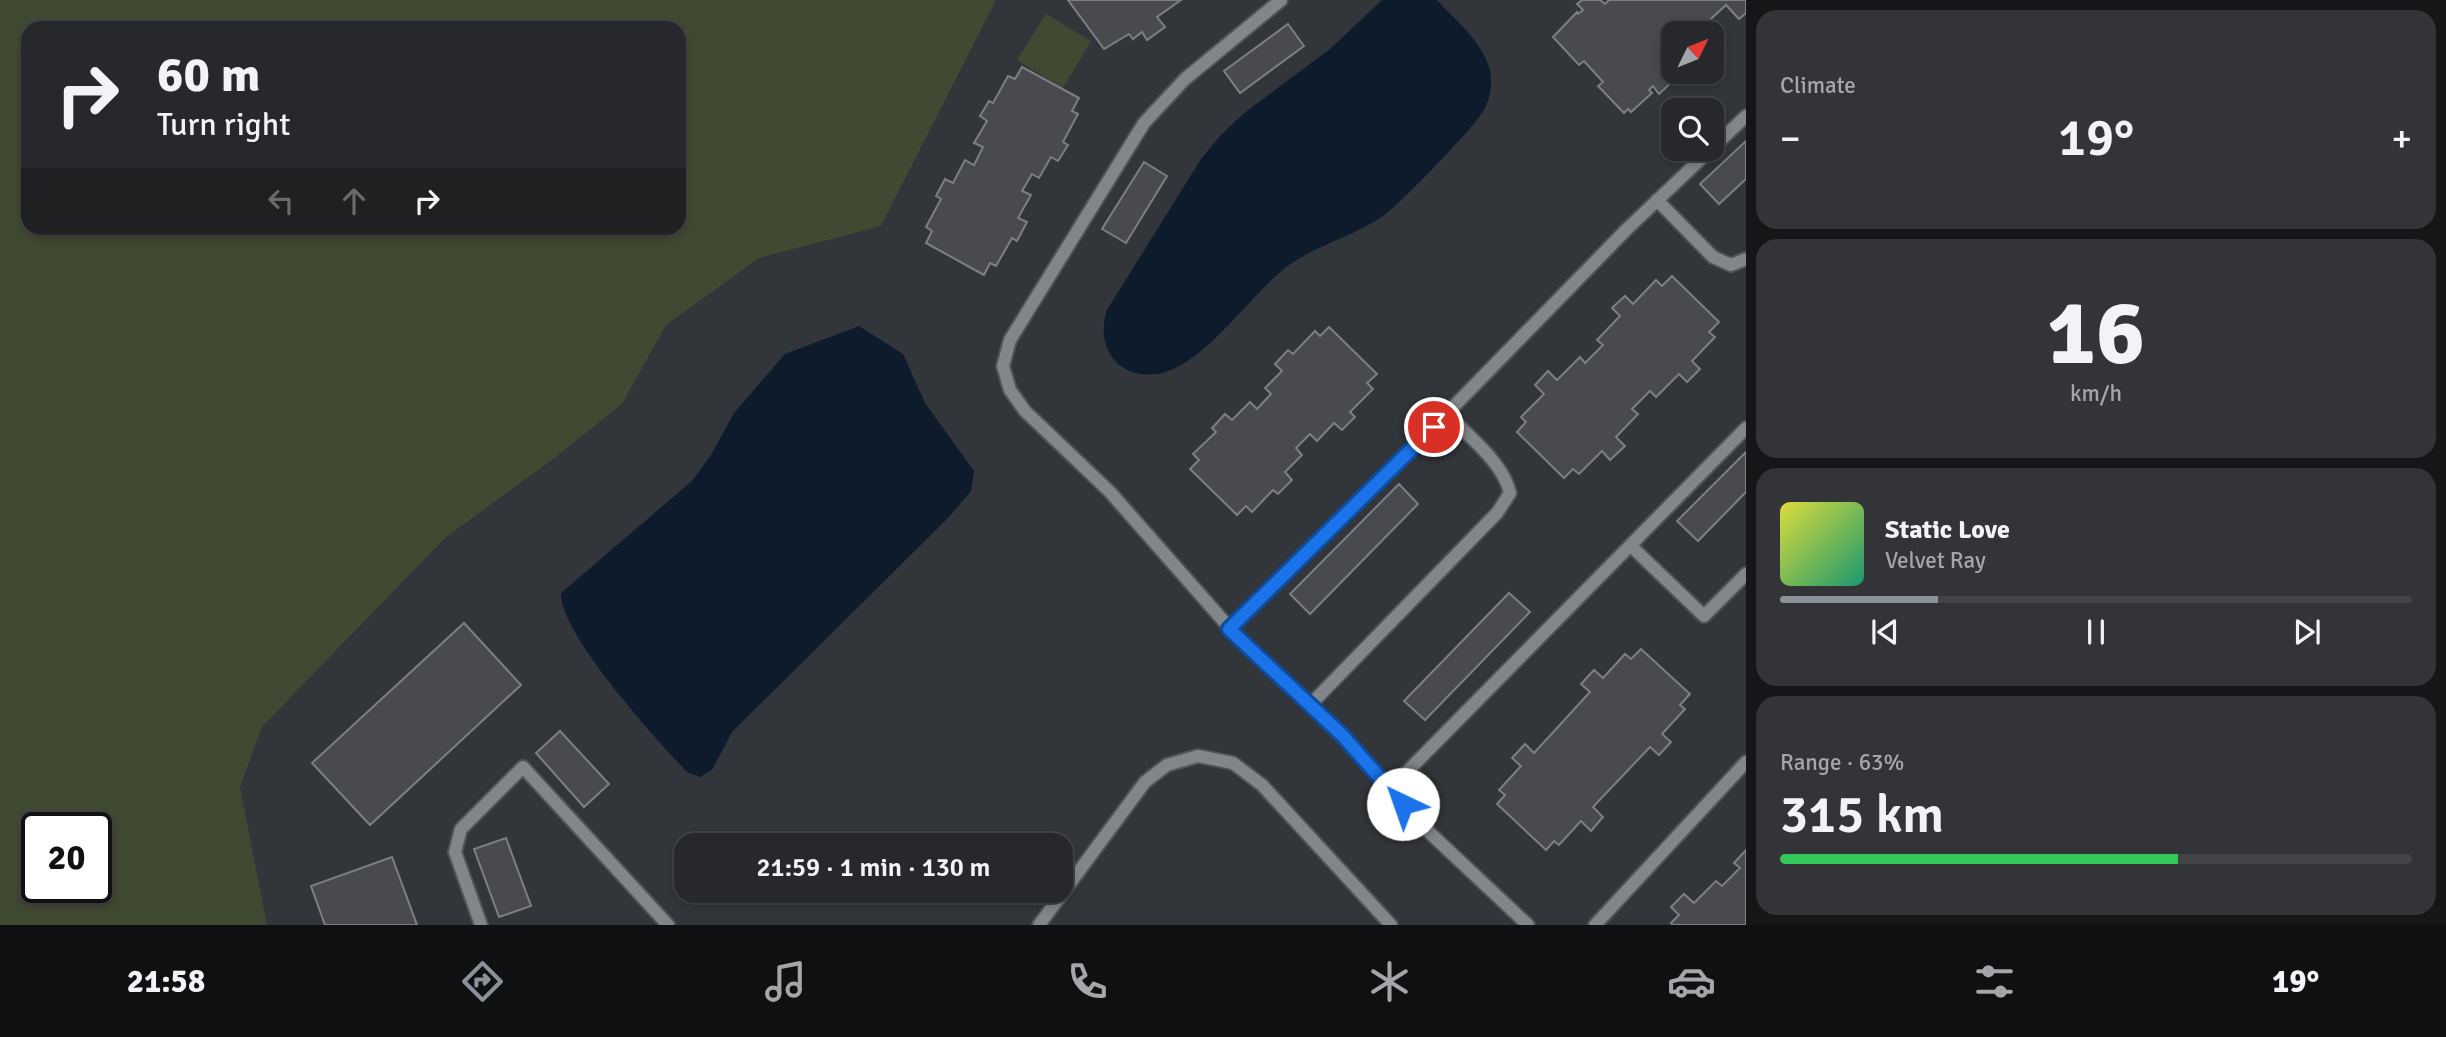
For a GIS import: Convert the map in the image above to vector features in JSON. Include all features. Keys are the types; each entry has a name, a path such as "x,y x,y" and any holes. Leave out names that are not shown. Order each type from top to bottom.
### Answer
{"lane":[{"path":"1281,0 1185,79 1144,123 1010,340 1003,366 1010,390 1025,411 1110,492 1229,629 1342,735 1431,834 1528,925"},
{"path":"1229,629 1447,414 1657,200 1746,116"},
{"path":"1657,200 1713,257 1731,265 1746,259"},
{"path":"1310,705 1497,513 1510,493 1507,481 1496,466 1447,414"},
{"path":"1390,789 1746,428"},
{"path":"1631,546 1704,616 1746,575"},
{"path":"1039,925 1145,782 1167,765 1198,756 1233,763 1262,785 1391,925"},
{"path":"1595,925 1746,762"},
{"path":"481,925 455,852 461,829 523,767 668,925"}],"green space":[{"path":"0,0 996,0 881,226 759,258 666,325 622,404 557,456 445,538 262,727 240,787 267,925 0,925"},
{"path":"1046,14 1091,41 1063,88 1017,60"}],"water":[{"path":"1382,0 1437,0 1474,39 1485,57 1491,77 1489,98 1480,116 1438,164 1392,209 1359,230 1309,253 1285,268 1224,330 1190,359 1173,369 1156,374 1130,371 1120,365 1112,357 1104,335 1107,310 1201,159 1243,114 1330,49"},
{"path":"859,326 903,354 925,403 974,471 971,491 949,517 732,732 712,770 700,777 687,772 612,686 576,634 565,611 561,593 692,481 711,455 734,413 785,354"}],"building":[{"path":"1068,0 1181,0 1157,17 1165,27 1147,40 1142,32 1133,39 1129,34 1104,49"},
{"path":"1582,0 1600,0 1605,4 1609,0 1746,0 1746,13 1739,19 1726,5 1709,21 1661,21 1661,84 1670,84 1659,94 1653,86 1649,90 1652,93 1631,112 1628,109 1624,113 1598,86 1603,82 1584,61 1579,65 1553,37 1577,12 1578,14 1583,10 1577,4"},
{"path":"1288,24 1304,46 1240,93 1224,71"},
{"path":"1022,67 1079,98 1072,111 1078,114 1063,142 1068,145 1058,161 1051,157 1039,178 1032,174 1022,191 1031,195 1018,218 1027,222 1017,241 1012,238 996,266 990,263 984,275 926,243 932,231 926,227 941,199 936,196 945,179 953,183 965,160 974,165 983,147 974,143 987,121 980,116 989,101 993,103 1008,76 1015,79"},
{"path":"1746,141 1746,179 1719,204 1700,184"},
{"path":"1144,162 1167,176 1126,243 1102,229"},
{"path":"1672,276 1719,322 1709,332 1715,337 1692,361 1700,369 1687,382 1679,374 1656,397 1650,391 1632,409 1638,414 1616,437 1625,446 1610,460 1602,451 1579,474 1573,469 1564,478 1517,432 1526,422 1521,417 1544,394 1535,385 1548,371 1557,380 1580,357 1585,363 1603,345 1597,340 1620,316 1612,308 1625,296 1633,304 1656,280 1662,286"},
{"path":"1329,327 1377,374 1367,383 1373,389 1350,412 1355,417 1342,430 1334,423 1317,441 1310,434 1296,448 1302,455 1285,472 1292,480 1278,494 1273,490 1252,512 1246,506 1237,515 1190,469 1199,460 1193,454 1216,432 1212,428 1225,414 1232,420 1250,402 1257,409 1271,394 1265,388 1282,371 1275,364 1288,350 1293,354 1315,331 1320,336"},
{"path":"1746,452 1746,492 1698,541 1677,521"},
{"path":"1399,484 1418,504 1310,614 1290,594"},
{"path":"1509,593 1530,612 1425,720 1404,701"},
{"path":"464,623 521,685 370,825 312,763"},
{"path":"1641,649 1690,694 1680,705 1685,709 1662,734 1671,742 1659,755 1650,747 1593,807 1603,817 1591,831 1581,821 1559,845 1554,841 1546,850 1497,804 1505,795 1499,790 1521,766 1512,758 1525,744 1534,753 1590,692 1581,684 1594,670 1603,678 1625,654 1631,659"},
{"path":"560,731 609,784 584,807 536,753"},
{"path":"506,838 531,906 499,917 474,849"},
{"path":"1746,850 1746,925 1671,923 1679,915 1671,907 1684,894 1694,903 1716,881 1722,886 1740,868 1734,863"},
{"path":"392,857 417,925 325,925 311,886"}],"route":[{"path":"1403,804 1342,735 1229,629 1434,427"}]}
